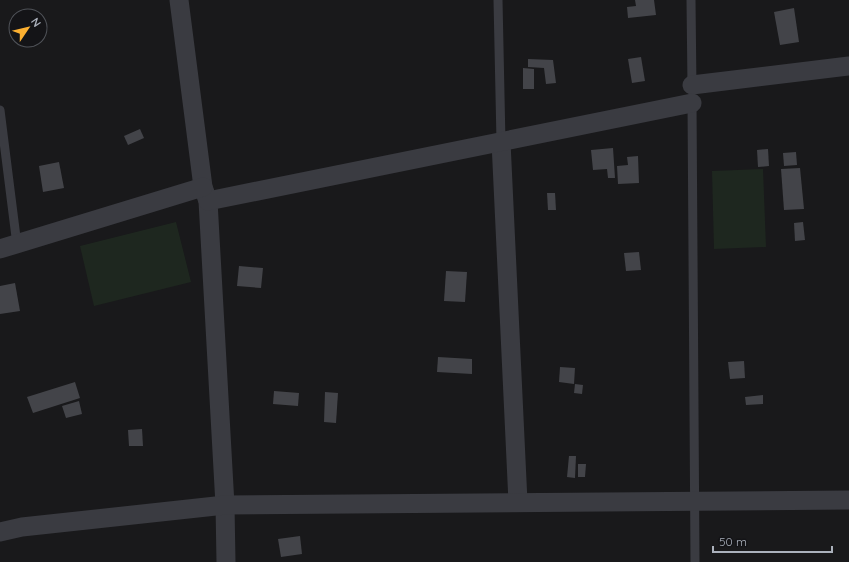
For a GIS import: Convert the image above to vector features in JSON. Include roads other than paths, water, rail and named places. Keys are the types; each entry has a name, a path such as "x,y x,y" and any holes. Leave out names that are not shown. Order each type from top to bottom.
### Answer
{"street":[{"path":"179,0 206,194 225,505 226,562"},
{"path":"8,247 206,194 501,142 692,94 849,66"},
{"path":"501,142 518,502"},
{"path":"0,532 22,527 225,505 849,500"}],"lane":[{"path":"498,0 501,142"},
{"path":"691,0 695,562"},
{"path":"0,110 8,247"}]}
